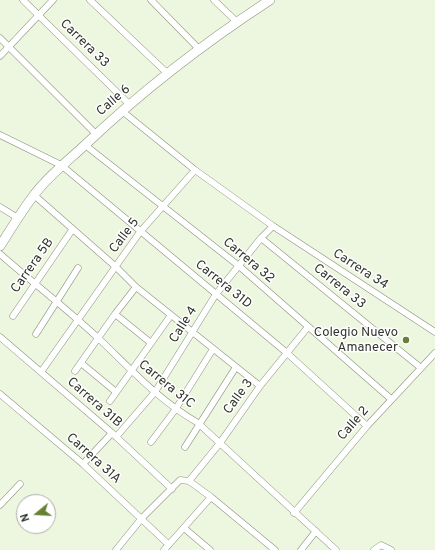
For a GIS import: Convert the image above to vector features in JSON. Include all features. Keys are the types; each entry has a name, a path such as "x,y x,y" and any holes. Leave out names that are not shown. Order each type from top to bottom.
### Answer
{"street":[{"name":"Carrera 33","path":"23,0 129,104"},
{"path":"0,56 53,0"},
{"path":"90,0 167,73"},
{"path":"151,0 199,50"},
{"path":"214,0 236,21"},
{"name":"Calle 6","path":"0,246 34,195 61,165 129,104 167,73 236,21 270,0"},
{"path":"0,38 96,134"},
{"path":"122,111 195,170 273,226"},
{"name":"Carrera 31D","path":"0,136 61,165 287,353 367,426"},
{"name":"Carrera 32","path":"85,145 239,266 391,399"},
{"name":"Calle 5","path":"41,372 140,232 195,170"},
{"path":"34,195 72,230 116,266 136,287 260,386"},
{"path":"0,207 18,218"},
{"name":"Calle 4","path":"83,464 114,435 155,392 216,294 261,238 273,226"},
{"name":"Carrera 34","path":"273,226 435,332"},
{"name":"Carrera 5B","path":"13,316 34,283 72,230"},
{"name":"Carrera 33","path":"261,238 422,368"},
{"name":"Carrera 31C","path":"0,254 78,320 132,372 175,410 198,423 294,513 336,550"},
{"path":"36,334 78,268"},
{"path":"75,371 136,287"},
{"path":"115,314 151,343"},
{"path":"110,401 171,315"},
{"name":"Calle 3","path":"189,481 220,443 260,386 308,327"},
{"name":"Carrera 31B","path":"0,337 114,435 172,489"},
{"path":"151,442 175,410 213,349"},
{"name":"Calle 2","path":"294,513 367,426 435,353"},
{"path":"81,363 116,392"},
{"path":"185,447 198,423 236,368"},
{"name":"Carrera 31A","path":"0,394 83,464 168,544"},
{"path":"117,550 142,518 180,480 189,481 211,497 275,550"},
{"path":"0,505 20,484"},
{"path":"164,550 211,497"},
{"path":"184,528 210,550"},
{"path":"301,550 316,531"},
{"path":"374,550 381,545 391,550"}],"place":[{"name":"Colegio Nuevo Amanecer","path":"406,340"}]}
